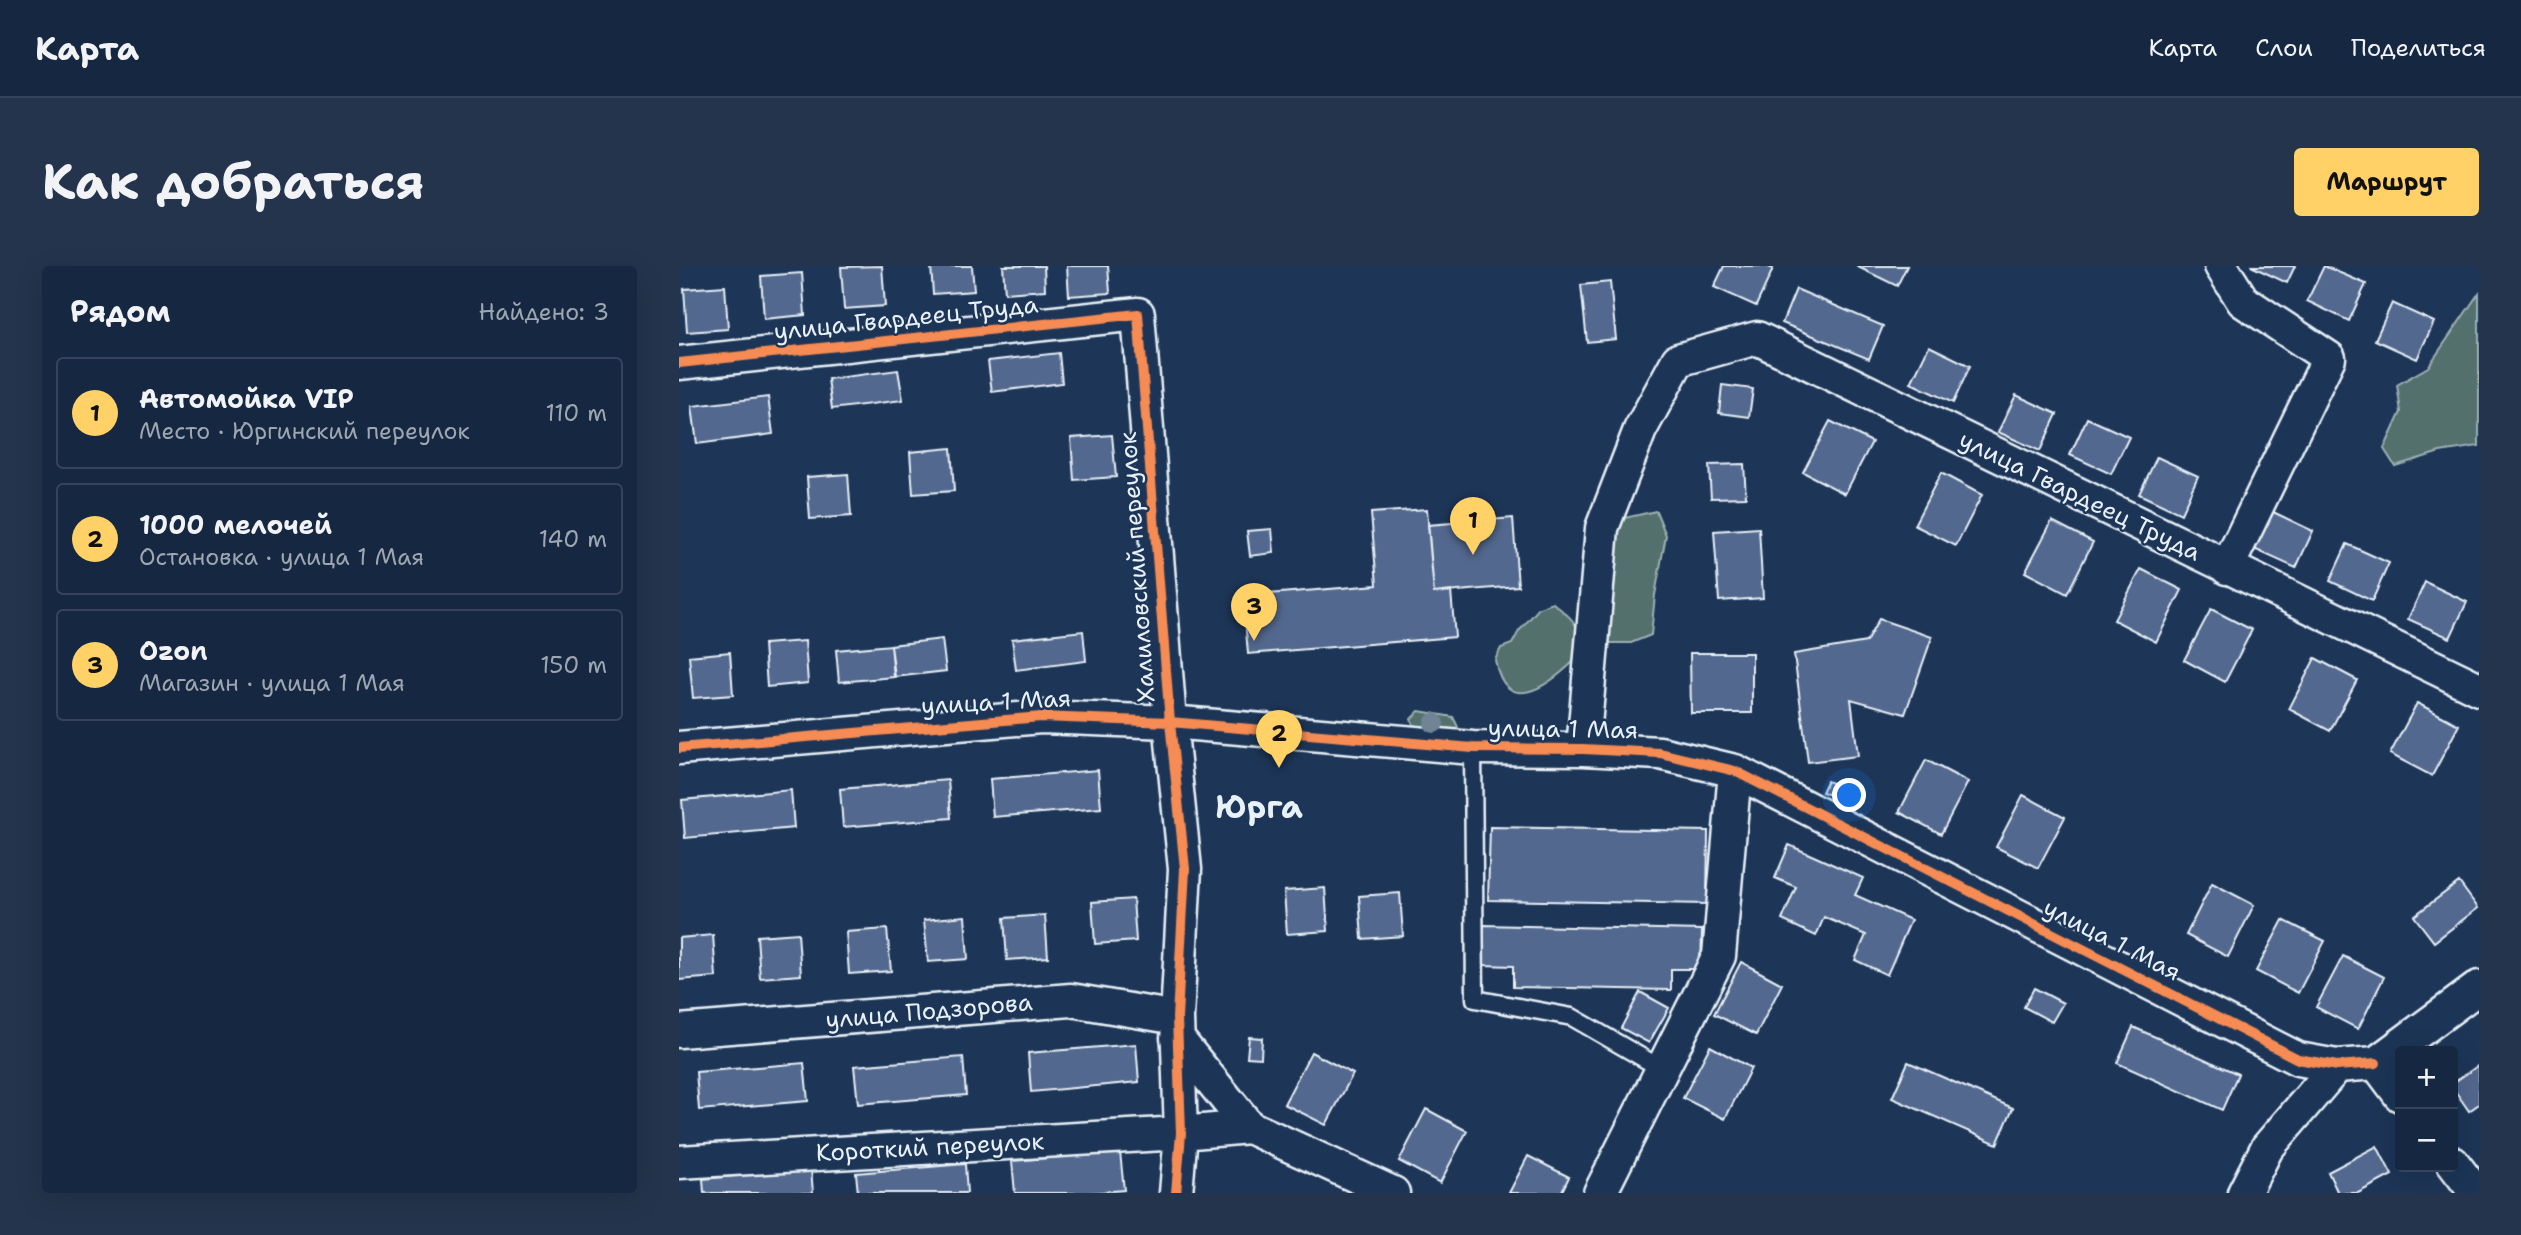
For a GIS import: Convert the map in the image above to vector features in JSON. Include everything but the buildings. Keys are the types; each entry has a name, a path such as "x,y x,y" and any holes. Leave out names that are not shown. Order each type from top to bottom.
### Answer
{"street":[{"path":"2221,266 2243,300 2329,358 2227,568"},
{"name":"улица Гвардеец Труда","path":"679,363 1138,314"},
{"name":"Халиловский переулок","path":"1138,314 1170,722 1185,869 1177,1028 1181,1133 1176,1193"},
{"name":"улица Гвардеец Труда","path":"1583,749 1602,528 1640,430 1678,360 1757,338 2479,689"},
{"name":"улица 1 Мая","path":"679,748 1041,717 1170,722 1473,748 1660,753 1735,771 2298,1059 2337,1066 2376,1063"},
{"path":"1600,1193 1719,956 1735,771"},
{"path":"2395,1088 2376,1063 2479,987"},
{"name":"улица Подзорова","path":"679,1031 1071,1000 1177,1028"},
{"path":"1177,1028 1249,1127 1392,1193"},
{"path":"2244,1193 2267,1148 2337,1066"},
{"name":"Короткий переулок","path":"679,1162 1249,1127"},
{"path":"2458,1170 2476,1193"}],"lane":[{"path":"1473,748 1475,999 1572,1017 1662,1069"}],"green space":[{"path":"2479,293 2479,446 2440,452 2395,466 2384,449 2401,412 2397,385 2428,367"},
{"path":"1656,511 1666,535 1651,635 1631,643 1606,643 1605,590 1620,519"},
{"path":"1553,603 1577,628 1574,661 1540,687 1518,692 1508,688 1500,677 1495,660 1501,648 1512,644 1519,631 1539,608"},
{"path":"1419,711 1453,717 1458,727 1450,735 1416,730 1411,719"}],"cycle path":[{"path":"679,363 1138,314 1170,722 1185,869 1177,1018 1181,1133 1176,1193"},
{"path":"679,748 1041,717 1170,722 1473,748 1660,753 1735,771 2298,1059 2337,1066 2376,1063"}],"place":[{"name":"Автомойка VIP","path":"1473,555"},
{"name":"Ozon","path":"1254,641"},
{"name":"1000 мелочей","path":"1279,768"}],"district":[{"name":"Юрга","path":"1259,806"}]}
